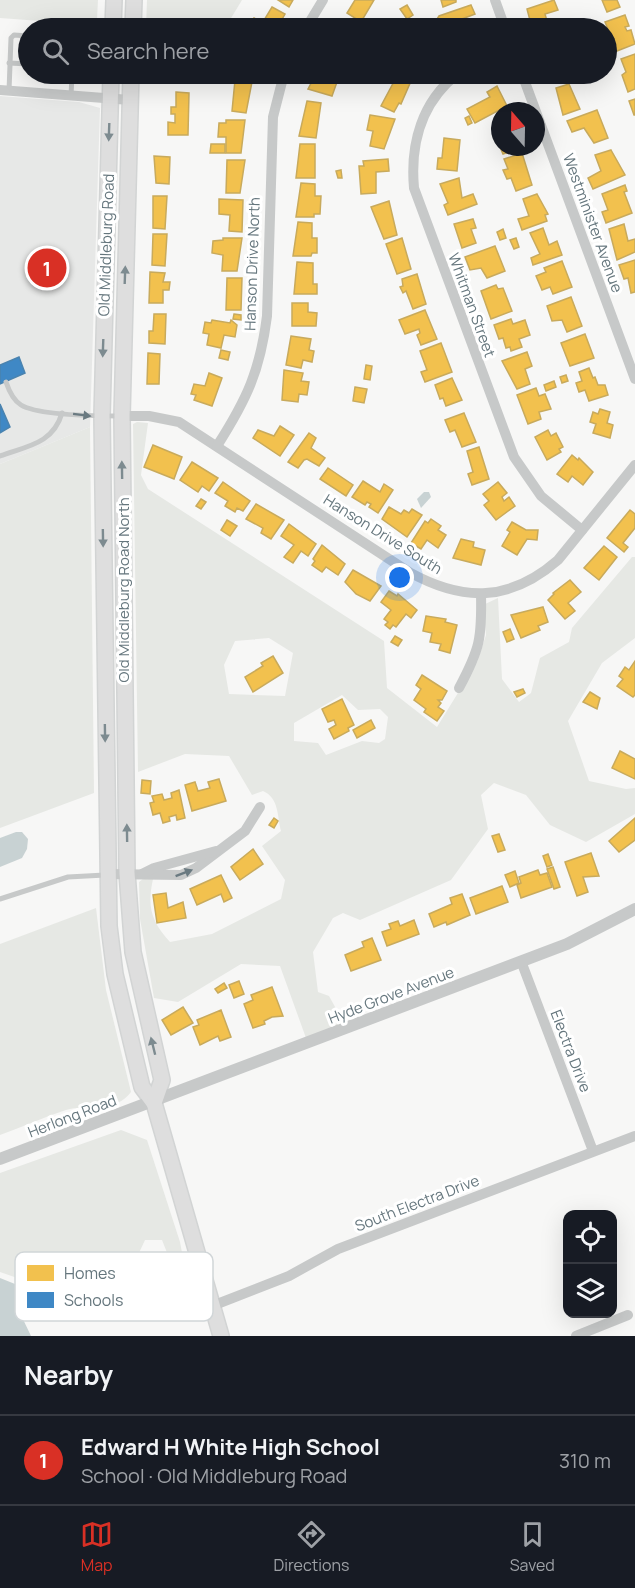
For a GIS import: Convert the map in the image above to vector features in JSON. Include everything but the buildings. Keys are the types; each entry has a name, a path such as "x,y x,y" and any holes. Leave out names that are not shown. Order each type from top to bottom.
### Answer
{"main road":[{"path":"113,18 114,0"},
{"path":"133,18 134,0"},
{"name":"Old Middleburg Road","path":"102,416 111,84"},
{"name":"Old Middleburg Road North","path":"131,84 122,416 124,645 135,874 133,952 162,1080 154,1102"},
{"name":"Old Middleburg Road North","path":"102,416 106,874 109,926 116,974 141,1087 154,1102 197,1252"},
{"path":"104,647 124,645"},
{"name":"Old Middleburg Road North","path":"213,1309 221,1336"}],"street":[{"path":"312,18 323,0"},
{"path":"495,0 502,18"},
{"name":"Hanson Drive North","path":"217,446 248,393 263,348 267,316 272,127 282,84"},
{"name":"Whitman Street","path":"447,84 434,97 421,123 413,156 414,188 514,457 541,496 582,530"},
{"name":"Westminister Avenue","path":"526,84 635,379"},
{"path":"4,91 130,100"},
{"name":"Hanson Drive South","path":"122,416 149,416 179,422 426,581 444,589 481,594 516,587 547,570 635,465"},
{"path":"459,688 473,663 482,635 481,594"},
{"path":"106,874 181,875 196,868 245,831 260,807"},
{"name":"Hyde Grove Avenue","path":"154,1102 596,931 635,909"},
{"name":"Electra Drive","path":"521,961 594,1152"},
{"name":"Herlong Road","path":"0,1160 154,1102"},
{"name":"South Electra Drive","path":"213,1306 289,1275 338,1249 635,1136"},
{"path":"576,1336 628,1315"}],"lane":[{"path":"4,91 11,38 18,35"},
{"path":"9,63 18,63"},
{"path":"71,96 72,84"},
{"path":"6,382 12,396 22,406 63,413 122,416"},
{"path":"0,456 41,441 58,428 63,413"},
{"path":"0,899 68,876 106,874"}],"shaded area":[{"path":"0,0 98,0 97,18 0,18"},
{"path":"147,0 242,0 231,18 146,18"},
{"path":"0,96 79,102 100,108 90,427 0,464"},
{"path":"148,423 141,475 148,489 384,641 387,688 437,727 477,662 486,635 483,605 498,598 502,679 519,702 531,693 540,658 569,642 572,628 632,557 635,557 635,638 602,663 568,721 589,781 626,789 635,788 635,814 586,842 550,825 526,795 494,783 481,795 488,829 451,880 360,920 343,913 333,918 313,952 318,992 329,996 344,1023 306,1038 280,966 241,964 178,1002 154,998 140,919 139,882 143,879 153,879 150,898 152,913 158,927 170,942 212,934 281,899 285,880 262,846 281,831 275,803 263,791 252,795 229,756 185,754 138,772 133,424","holes":["269,638 293,653 285,696 229,694 224,665 235,641","342,695 358,710 380,709 388,717 385,739 379,743 362,741 326,755 318,743 294,741 294,723"]},
{"path":"90,427 94,793 0,828 0,464"},
{"path":"424,492 429,492 431,497 421,508 417,499"},
{"path":"22,832 28,839 27,849 22,858 0,867 0,838"},
{"path":"96,908 106,990 131,1092 117,1103 66,1110 0,1135 0,944"},
{"path":"121,1130 147,1140 182,1252 167,1252 162,1240 145,1240 139,1252 15,1252 15,1277 0,1272 0,1173"},
{"path":"0,1278 15,1284 15,1321 24,1321 31,1336 0,1336"}],"place":[{"name":"Edward H White High School","path":"47,268"}]}
